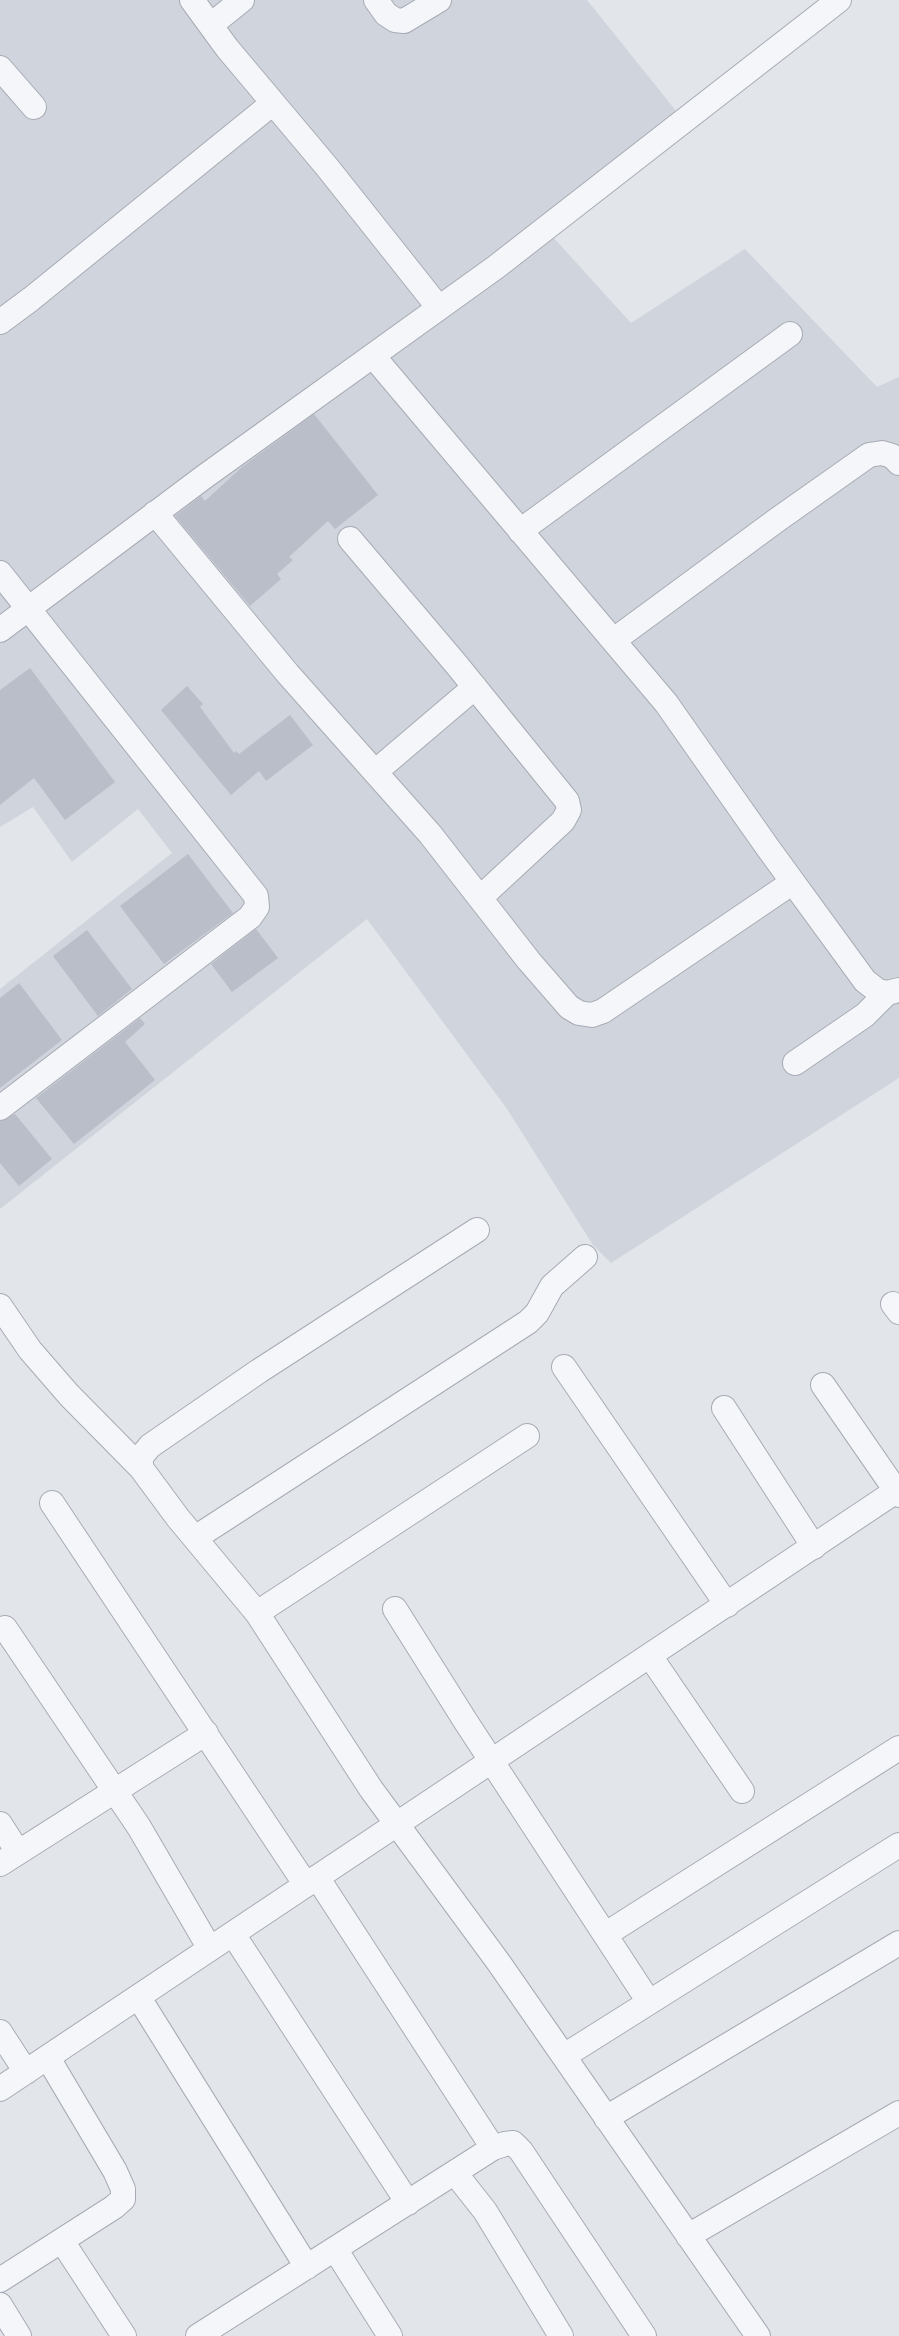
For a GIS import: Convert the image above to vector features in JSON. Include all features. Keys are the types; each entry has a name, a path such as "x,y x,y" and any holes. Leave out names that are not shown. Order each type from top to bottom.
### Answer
{"street":[{"path":"192,0 439,308"},
{"path":"211,25 242,0"},
{"path":"376,0 386,14 395,20 404,21 439,0"},
{"path":"0,630 155,514 496,267 839,0"},
{"path":"0,68 34,107"},
{"path":"0,322 273,103"},
{"path":"520,531 790,334"},
{"path":"373,356 666,703 865,981 878,991 893,992"},
{"path":"614,640 777,520 869,456 882,453 892,456 899,463"},
{"path":"155,514 288,674 430,834 529,962 569,1007 579,1013 592,1015 603,1011 628,996 793,882"},
{"path":"350,539 475,687 567,801 569,810 563,821 548,837 480,898"},
{"path":"0,573 256,896 257,907 250,917 0,1108"},
{"path":"375,772 475,687"},
{"path":"796,1063 865,1016 893,992"},
{"path":"141,1468 141,1457 150,1446 259,1371 477,1230"},
{"path":"195,1538 528,1322 537,1313 552,1286 585,1257"},
{"path":"0,1306 30,1350 69,1395 141,1468 153,1486 257,1613 370,1788 499,1963 758,2336"},
{"path":"564,1367 727,1605"},
{"path":"0,2089 139,1998 492,1760 898,1492 822,1385"},
{"path":"724,1408 814,1547"},
{"path":"257,1613 527,1436"},
{"path":"52,1503 206,1733 312,1881 493,2148"},
{"path":"395,1609 649,2002"},
{"path":"5,1628 115,1790 210,1950"},
{"path":"650,1656 742,1791"},
{"path":"0,1824 9,1858 206,1733"},
{"path":"606,1934 899,1748"},
{"path":"564,2056 899,1844"},
{"path":"233,1934 408,2203"},
{"path":"606,2118 899,1944"},
{"path":"139,1998 308,2267"},
{"path":"0,2032 26,2072"},
{"path":"0,2280 114,2207 123,2199 124,2189 48,2058"},
{"path":"688,2236 899,2113"},
{"path":"212,2332 335,2249 493,2148 505,2144 513,2144 521,2151 644,2336"},
{"path":"454,2173 485,2211 561,2336"},
{"path":"62,2241 124,2336"},
{"path":"335,2249 390,2336"},
{"path":"0,2306 19,2336"}],"shaded area":[{"path":"0,0 587,0 681,117 553,237 631,323 745,249 877,387 899,377 899,1078 611,1263 593,1245 507,1109 367,919 0,1209 0,989 172,853 138,809 72,862 33,807 0,827"}],"building":[{"path":"314,414 378,495 335,529 328,521 289,557 293,560 277,574 281,579 250,606 175,516 201,496 205,501 242,467"},
{"path":"30,668 115,782 65,820 34,778 0,805 0,690"},
{"path":"187,686 203,704 200,707 234,753 236,751 239,754 290,715 313,745 266,781 259,771 231,795 161,710"},
{"path":"188,854 233,913 164,964 120,906"},
{"path":"256,929 278,958 232,992 211,964"},
{"path":"87,930 132,989 98,1016 53,956"},
{"path":"19,983 62,1040 0,1088 0,998"},
{"path":"140,1018 145,1024 125,1042 155,1080 74,1144 36,1098"},
{"path":"15,1114 52,1159 19,1186 0,1163 0,1121"}]}
